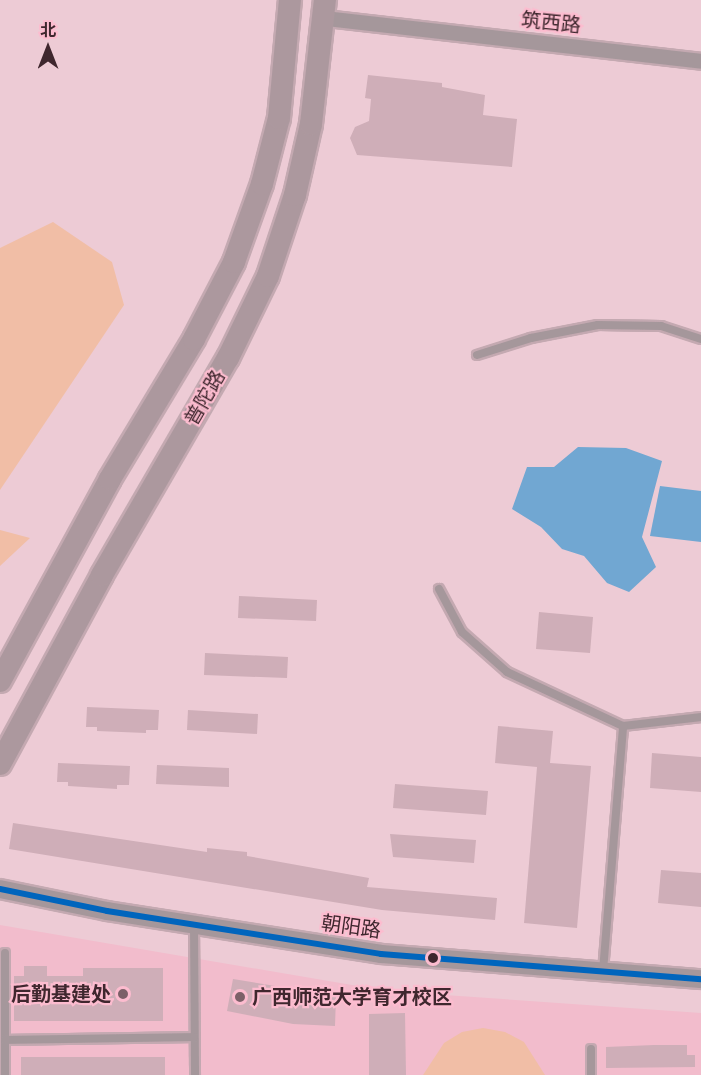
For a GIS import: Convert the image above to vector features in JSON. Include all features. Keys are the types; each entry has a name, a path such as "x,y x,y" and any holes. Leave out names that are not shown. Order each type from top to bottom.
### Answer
{"main road":[{"name":"普陀路","path":"0,681 99,499 194,339 234,262 262,184 279,118 290,0"},
{"name":"普陀路","path":"0,764 102,575 228,358 268,276 304,154 325,9"}],"street":[{"name":"筑西路","path":"325,9 701,61"},
{"name":"朝阳路","path":"0,889 194,925 381,954 701,979"}],"lane":[{"path":"477,355 531,338 598,325 661,326 701,339"},
{"path":"439,589 462,632 507,672 623,726 701,717"},
{"path":"603,973 623,726"},
{"path":"194,925 195,1075"},
{"path":"4,952 5,1075"},
{"path":"5,1040 194,1037"},
{"path":"591,1049 591,1075"}],"shaded area":[{"path":"53,222 112,262 124,305 0,490 0,248"},
{"path":"0,530 30,538 0,566"},
{"name":"广西师范大学育才校区","path":"0,925 387,991 701,1013 701,1075 0,1075"},
{"path":"483,1028 505,1032 524,1042 545,1075 423,1075 444,1043 462,1032"}],"water":[{"path":"578,447 626,448 662,461 642,537 656,567 629,592 607,583 584,556 562,549 541,527 512,509 527,467 554,467"},
{"path":"660,486 701,491 701,542 650,536"}],"building":[{"path":"368,75 442,83 442,87 485,95 483,115 517,119 512,167 357,155 350,138 355,127 369,121 371,99 365,98"},
{"path":"239,596 317,600 316,621 238,618"},
{"path":"539,612 593,617 590,653 536,649"},
{"path":"205,653 288,657 287,678 204,675"},
{"path":"87,707 159,710 158,730 146,730 146,733 97,731 97,727 86,727"},
{"path":"188,710 258,714 257,734 187,730"},
{"path":"498,726 553,731 550,763 591,766 577,928 524,923 537,767 495,763"},
{"path":"652,753 701,757 701,792 650,788"},
{"path":"58,763 130,766 129,785 117,785 117,789 68,786 68,782 57,782"},
{"path":"157,765 229,768 229,787 156,784"},
{"path":"395,784 488,791 486,815 393,808"},
{"path":"13,823 207,852 207,848 247,852 247,856 369,878 367,887 497,898 495,920 382,910 9,849"},
{"path":"390,834 476,840 474,863 393,857"},
{"path":"661,870 701,873 701,907 658,903"},
{"path":"24,966 47,966 47,976 83,976 83,968 163,968 163,1021 14,1021 14,976 24,976"},
{"path":"233,979 336,996 335,1026 293,1024 227,1011"},
{"path":"405,1013 406,1075 369,1075 369,1014"},
{"path":"687,1045 687,1055 695,1055 695,1067 606,1068 606,1047"},
{"path":"21,1057 165,1057 165,1075 21,1075"}],"transit line":[{"path":"0,889 107,911 381,954 701,979"}],"place":[{"name":"后勤基建处","path":"123,994"},
{"name":"广西师范大学育才校区","path":"240,997"}]}
